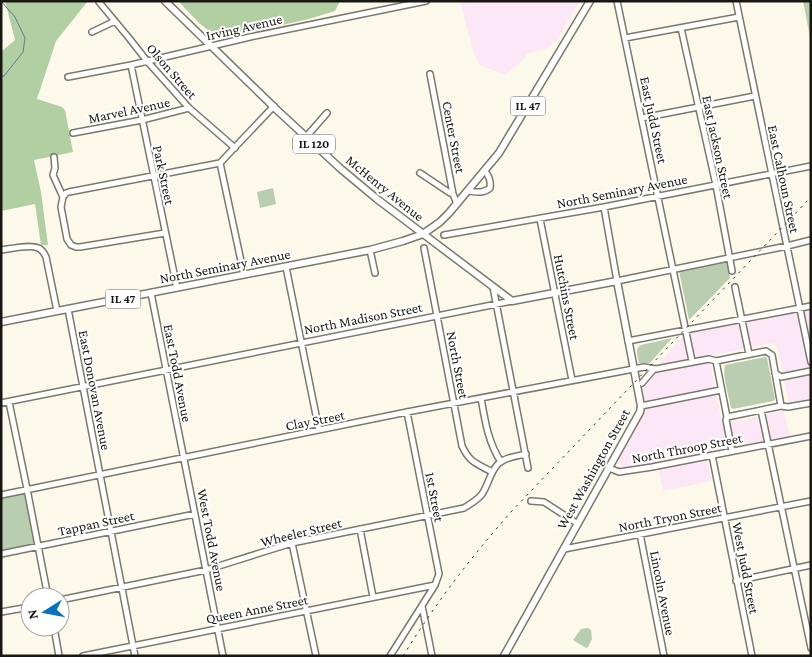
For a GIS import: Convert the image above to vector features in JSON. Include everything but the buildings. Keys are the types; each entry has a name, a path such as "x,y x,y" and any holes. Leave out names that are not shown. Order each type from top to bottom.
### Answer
{"main road":[{"name":"McHenry Avenue","path":"165,1 341,169 512,301"},
{"name":"IL 47","path":"423,234 440,222 457,204 499,153 590,1"},
{"path":"405,220 410,233 408,240"},
{"path":"434,226 435,238 440,247"},
{"name":"North Seminary Avenue","path":"1,322 370,250 423,234"},
{"name":"North Madison Street","path":"512,301 617,280"},
{"name":"West Washington Street","path":"504,656 640,412 641,406 617,280"}],"street":[{"name":"Irving Avenue","path":"68,77 147,62 292,28 426,1"},
{"name":"East Judd Street","path":"617,1 692,361"},
{"name":"East Calhoun Street","path":"736,1 811,362"},
{"name":"Olson Street","path":"99,2 147,62 190,108 235,148"},
{"path":"625,38 739,17"},
{"path":"92,32 115,22"},
{"name":"East Jackson Street","path":"681,28 716,186 732,271"},
{"name":"Park Street","path":"130,65 177,288"},
{"name":"Center Street","path":"430,74 453,194 457,204"},
{"path":"642,118 755,96"},
{"path":"62,197 70,192 220,163 274,106"},
{"name":"Marvel Avenue","path":"73,133 142,120 190,108"},
{"path":"306,136 327,113"},
{"path":"54,158 53,175 62,197 61,207 67,239 71,245 80,248 165,233"},
{"path":"220,163 244,275"},
{"name":"North Seminary Avenue","path":"444,235 658,197 811,166"},
{"path":"468,192 480,193 490,188 490,179 485,171"},
{"path":"420,173 453,194"},
{"path":"604,207 617,280"},
{"name":"Hutchins Street","path":"540,219 572,380"},
{"name":"North Madison Street","path":"617,280 809,241"},
{"path":"1,250 32,246 42,251 46,257 57,311"},
{"name":"North Street","path":"424,248 462,446 470,459 477,465 492,472"},
{"path":"370,250 375,274"},
{"path":"286,267 319,430"},
{"path":"493,287 528,468"},
{"path":"736,287 748,354"},
{"name":"East Todd Avenue","path":"151,293 184,457"},
{"name":"North Madison Street","path":"1,403 512,301"},
{"path":"628,341 811,306"},
{"name":"East Donovan Avenue","path":"68,309 135,656"},
{"name":"Clay Street","path":"1,494 407,412 644,367 654,369 692,361 708,359 716,361 766,351 772,355 775,373"},
{"path":"716,361 732,451"},
{"path":"642,383 654,369"},
{"path":"775,373 781,377 811,371"},
{"path":"775,373 781,406"},
{"path":"777,384 781,377"},
{"path":"641,406 721,390"},
{"path":"481,398 488,436 501,462 526,454"},
{"path":"9,402 28,489 46,587"},
{"path":"727,417 781,406 788,407 811,403"},
{"path":"761,410 811,648"},
{"name":"1st Street","path":"407,412 439,574 435,585"},
{"name":"North Throop Street","path":"609,468 619,472 652,467 811,436"},
{"name":"West Judd Street","path":"712,455 752,656"},
{"name":"West Todd Avenue","path":"184,457 223,656"},
{"name":"Wheeler Street","path":"70,598 206,570 292,543 464,508 472,504 482,494 492,472 501,462"},
{"name":"North Tryon Street","path":"564,549 811,500"},
{"path":"531,501 544,502 578,524"},
{"name":"Tappan Street","path":"1,554 195,514"},
{"path":"360,529 373,597"},
{"name":"Lincoln Avenue","path":"640,534 664,656"},
{"path":"292,543 316,656"},
{"path":"736,581 811,565"},
{"path":"390,656 435,585"},
{"name":"Queen Anne Street","path":"83,656 435,585"},
{"path":"422,606 432,656"},
{"path":"1,612 20,608"},
{"path":"56,637 59,656"}],"shaded area":[{"path":"460,1 580,1 557,40 546,49 525,54 526,58 505,75 480,65 473,51"},
{"path":"811,308 811,366 809,367 811,400 789,405 777,346 772,343 709,356 722,424 784,411 790,436 706,453 712,481 663,491 657,463 624,469 618,460 646,408 641,385 685,334"}],"green space":[{"path":"5,1 88,1 56,41 37,99 62,107 65,110 73,152 34,160 41,192 48,245 41,245 35,204 1,211 1,52 15,40"},
{"path":"178,1 340,1 335,11 309,19 219,39 199,23"},
{"path":"803,1 811,1 811,42"},
{"path":"273,188 276,204 260,208 257,192"},
{"path":"727,262 730,278 689,320 679,271"},
{"path":"672,338 650,363 639,363 637,351 641,345"},
{"path":"767,358 775,399 773,401 731,408 725,380 725,365"},
{"path":"25,493 35,545 1,552 1,498"},
{"path":"588,628 591,630 592,639 586,648 573,640 581,629"}],"waterway":[{"path":"1,1 15,17 25,38 23,52 4,76 1,77"}],"railway":[{"path":"403,656 454,581 511,512 811,197"}]}
